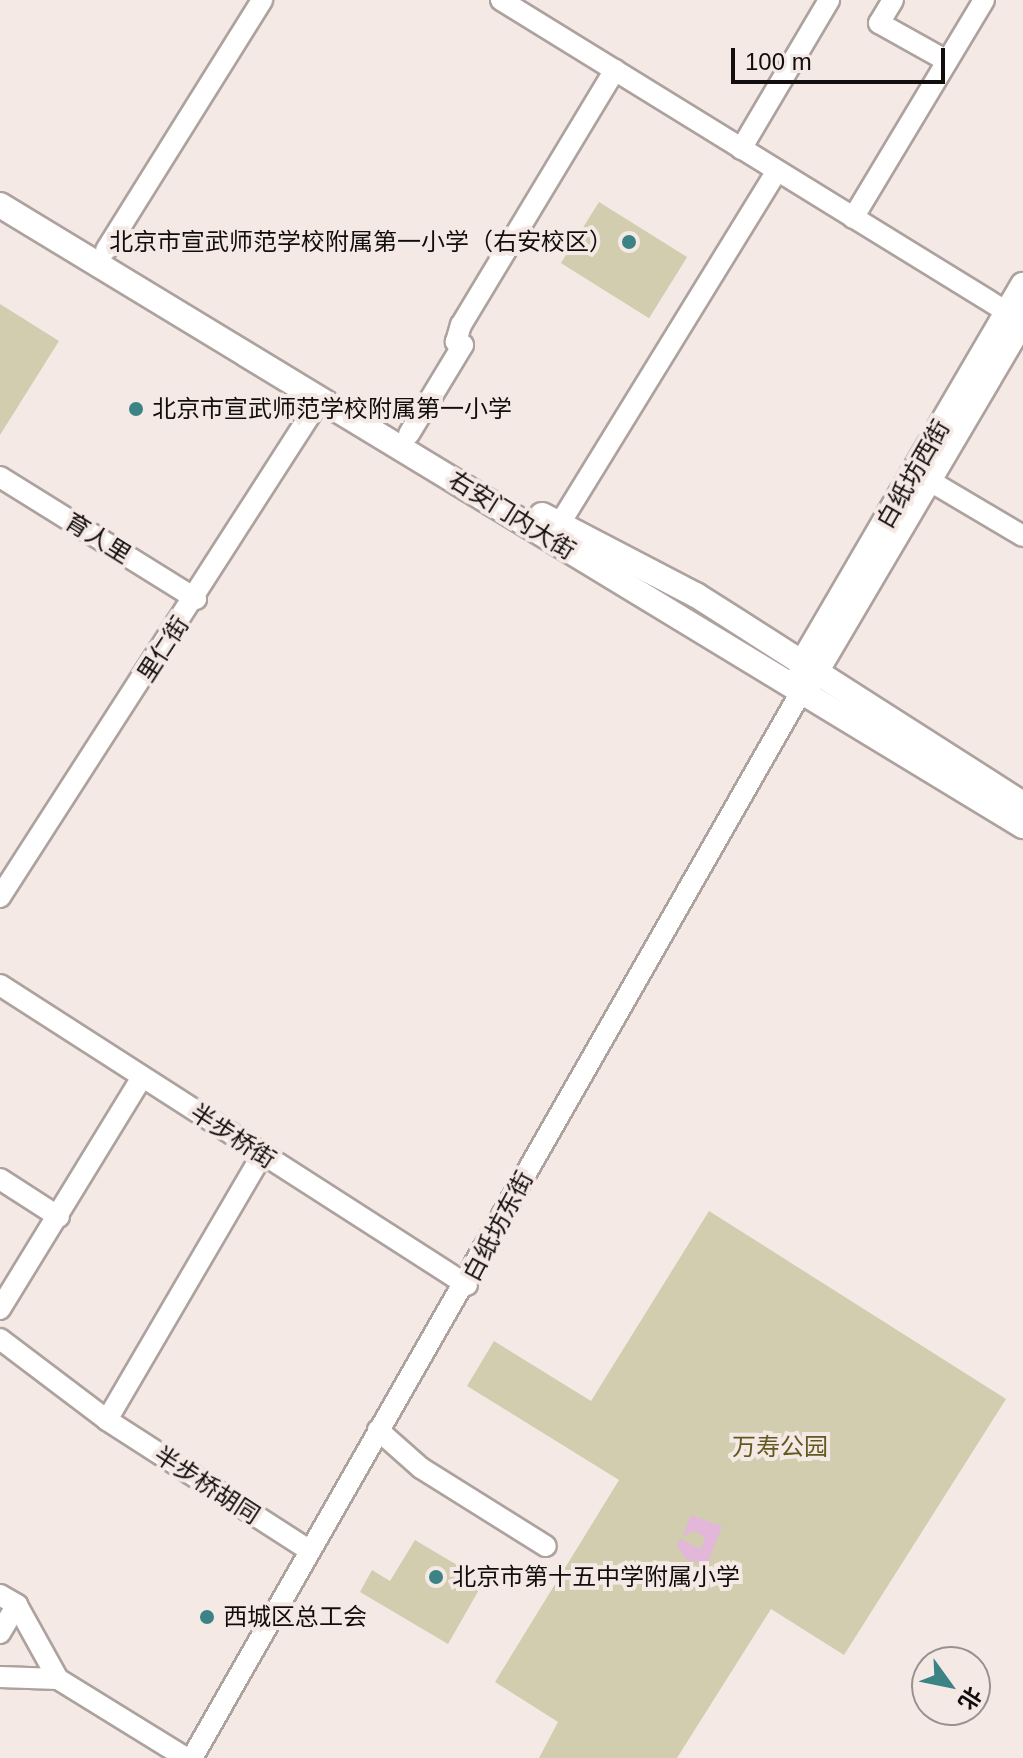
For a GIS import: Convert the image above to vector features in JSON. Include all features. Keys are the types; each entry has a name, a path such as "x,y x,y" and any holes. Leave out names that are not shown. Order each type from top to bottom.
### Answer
{"main road":[{"name":"右安门内大街","path":"0,186 559,525 696,595 1023,804"},
{"name":"右安门内大街","path":"0,205 1023,826"},
{"name":"白纸坊西街","path":"810,668 930,481 1015,317 1023,285"},
{"name":"白纸坊西街","path":"810,668 1015,317"},
{"path":"801,692 810,668"}],"street":[{"path":"106,250 262,0"},
{"path":"501,0 1015,317"},
{"path":"741,149 829,0"},
{"path":"893,0 879,23 947,61"},
{"path":"853,218 984,0"},
{"path":"409,434 463,345 456,342 461,325 615,70"},
{"path":"559,525 777,171"},
{"name":"里仁街","path":"0,897 196,599 321,398"},
{"name":"育人里","path":"0,477 196,599"},
{"path":"930,481 1023,536"},
{"name":"白纸坊东街","path":"192,1758 307,1549 467,1285 801,692"},
{"name":"半步桥街","path":"0,985 467,1285"},
{"path":"0,1309 142,1077"},
{"path":"107,1420 262,1155"},
{"path":"0,1179 59,1217"},
{"name":"半步桥胡同","path":"0,1339 107,1420 307,1549"},
{"path":"378,1430 421,1468 546,1546"},
{"path":"0,1633 9,1600"},
{"path":"9,1600 58,1679 186,1758"},
{"path":"0,1677 58,1679"}],"green space":[{"path":"599,202 687,257 649,318 561,263"},
{"path":"0,304 59,341 0,435"},
{"name":"万寿公园","path":"709,1211 1006,1399 844,1655 771,1609 677,1758 539,1758 558,1722 495,1682 619,1480 467,1386 494,1341 591,1401"},
{"path":"415,1540 484,1581 448,1644 360,1592 372,1570 390,1581"}],"shaded area":[{"path":"691,1515 722,1526 707,1565 686,1559 677,1546 680,1539 701,1549 705,1537 694,1531 683,1536"}],"place":[{"name":"北京市宣武师范学校附属第一小学（右安校区）","path":"629,242"},
{"name":"北京市宣武师范学校附属第一小学","path":"136,409"},
{"name":"北京市第十五中学附属小学","path":"436,1577"},
{"name":"西城区总工会","path":"207,1617"}]}
